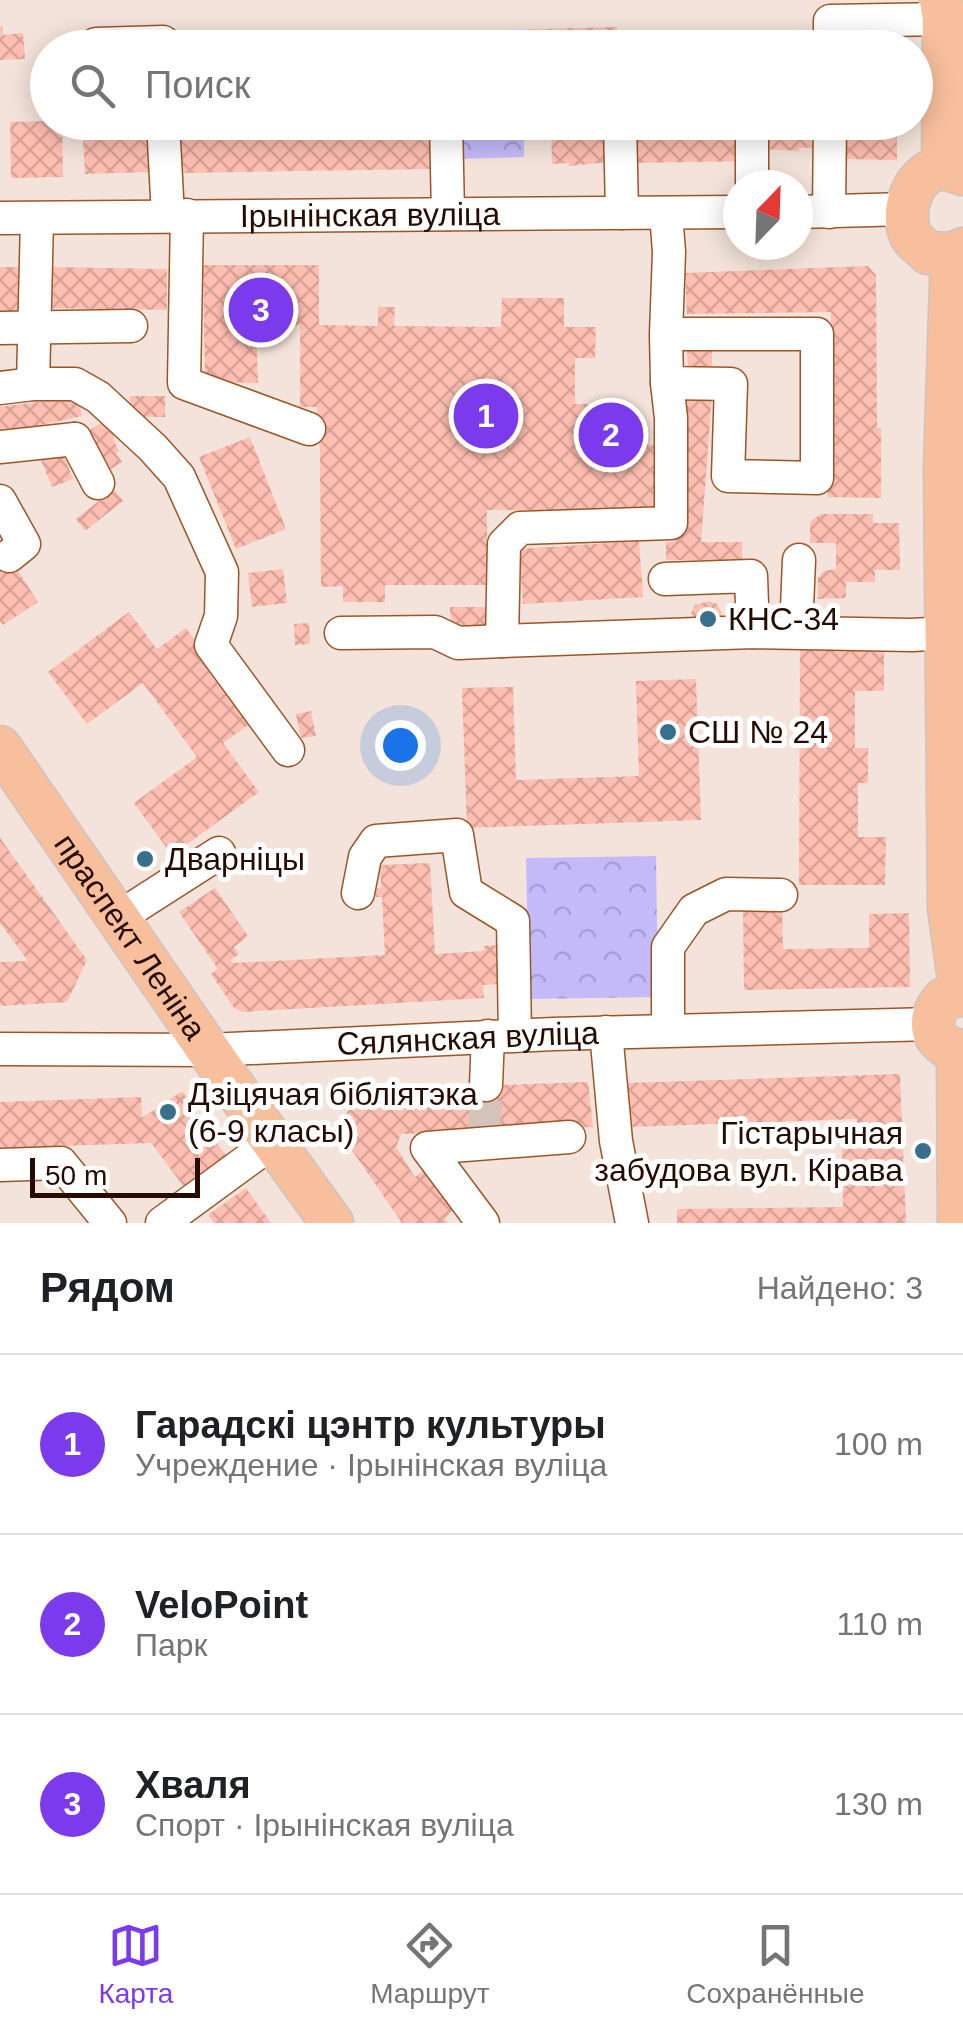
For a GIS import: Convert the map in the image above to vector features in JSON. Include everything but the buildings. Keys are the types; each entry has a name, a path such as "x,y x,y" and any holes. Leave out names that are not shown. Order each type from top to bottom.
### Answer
{"main road":[{"path":"942,7 953,171 926,174 913,188 908,209 911,236 928,253 958,252 945,466 955,632 949,908 956,1023 959,1223"},
{"name":"праспект Леніна","path":"0,747 332,1223"}],"street":[{"path":"808,6 942,7"},
{"path":"830,30 830,22 942,7"},
{"path":"167,140 178,215 184,383 309,429"},
{"path":"446,140 448,214"},
{"path":"620,140 622,213"},
{"path":"752,140 752,170"},
{"path":"827,140 814,212 908,209"},
{"name":"Ірынінская вуліца","path":"0,218 723,212"},
{"path":"502,640 504,544 520,528 671,523 666,213"},
{"path":"34,384 37,219"},
{"path":"0,328 131,326"},
{"path":"666,334 817,334 817,478 728,476 731,384 666,383"},
{"path":"0,388 75,384 98,397 178,477 222,572 221,616 211,645 288,750"},
{"path":"76,439 98,397"},
{"path":"0,447 76,439"},
{"path":"76,439 98,482"},
{"path":"0,501 24,544 9,556"},
{"path":"796,632 799,560"},
{"path":"665,579 751,576 753,632"},
{"path":"341,633 435,632 458,642 753,632 955,632"},
{"path":"358,893 365,856 376,841 456,835 466,892 513,921 502,1036 486,1086"},
{"path":"119,918 219,853"},
{"path":"668,1030 668,948 694,910 726,894 781,895"},
{"name":"Сялянская вуліца","path":"0,1050 209,1050 606,1032 956,1023"},
{"path":"606,1032 623,1218"},
{"path":"483,1223 427,1148 484,1137 569,1137"},
{"path":"162,1223 274,1141"},
{"path":"0,1165 62,1163 110,1223"}],"green space":[{"path":"453,140 524,140 524,157 453,159"},
{"path":"579,424 643,425 643,445 579,445"},
{"path":"656,856 658,997 529,999 526,858"}],"tunnel":[{"path":"484,1132 486,1085"}],"place":[{"name":"Хваля","path":"261,310"},
{"name":"Гарадскі цэнтр культуры","path":"486,416"},
{"name":"VeloPoint","path":"611,435"},
{"name":"КНС-34","path":"708,619"},
{"name":"СШ № 24","path":"668,732"},
{"name":"Дварніцы","path":"145,859"},
{"name":"Дзіцячая бібліятэка (6-9 класы)","path":"168,1112"},
{"name":"Гістарычная забудова вул. Кірава","path":"923,1151"}]}
